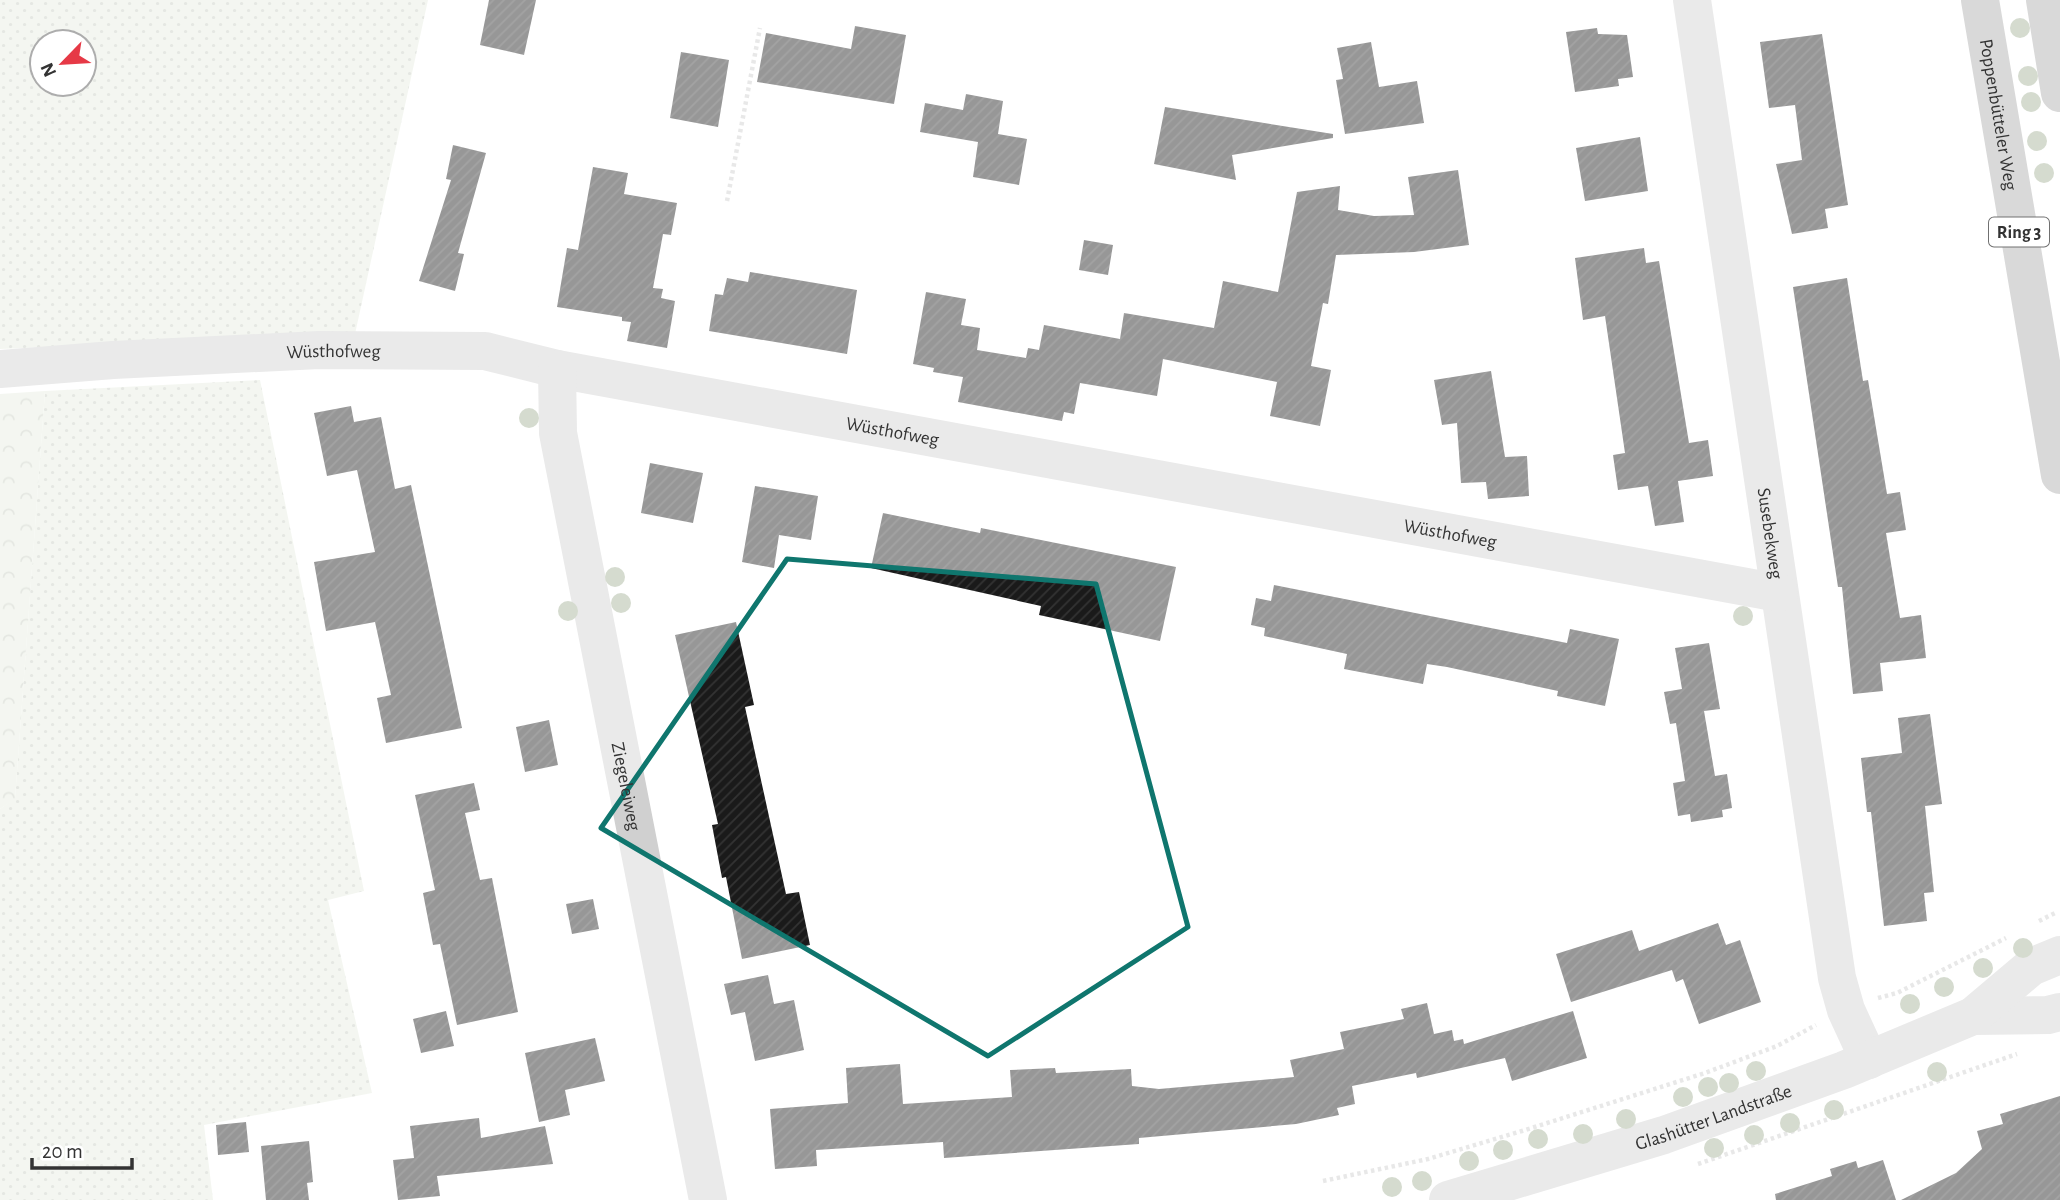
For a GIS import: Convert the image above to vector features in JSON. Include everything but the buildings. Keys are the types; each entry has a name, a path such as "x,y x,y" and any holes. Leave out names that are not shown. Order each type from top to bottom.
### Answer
{"main road":[{"name":"Poppenbütteler Weg","path":"1980,0 2060,475"},
{"path":"2045,0 2060,93"}],"street":[{"name":"Susebekweg","path":"1692,0 1837,978 1846,1010 1869,1060"},
{"name":"Wüsthofweg","path":"0,369 113,360 333,350 485,351 557,369 1779,593"},
{"name":"Ziegeleiweg","path":"557,369 558,433 708,1200"},
{"name":"Glashütter Landstraße","path":"1448,1200 1664,1135 1869,1060 1973,1016 2031,967 2060,955"},
{"name":"Glashütter Landstraße","path":"1973,1016 2048,1015 2060,1012"}],"path":[{"path":"727,201 760,28"},
{"path":"2032,925 2057,912"},
{"path":"1866,1001 1897,993 2008,937"},
{"path":"1323,1181 1429,1159 1705,1073 1777,1046 1828,1019"},
{"path":"1686,1167 2021,1052"}],"highlighted area":[{"path":"787,559 1096,584 1188,927 988,1056 601,828"}],"green space":[{"path":"0,0 428,0 355,334 0,349"},
{"path":"260,380 364,891 328,900 372,1093 204,1125 213,1200 0,1200 0,809 15,798 45,391"},
{"path":"45,391 15,799 0,809 0,394"}]}
